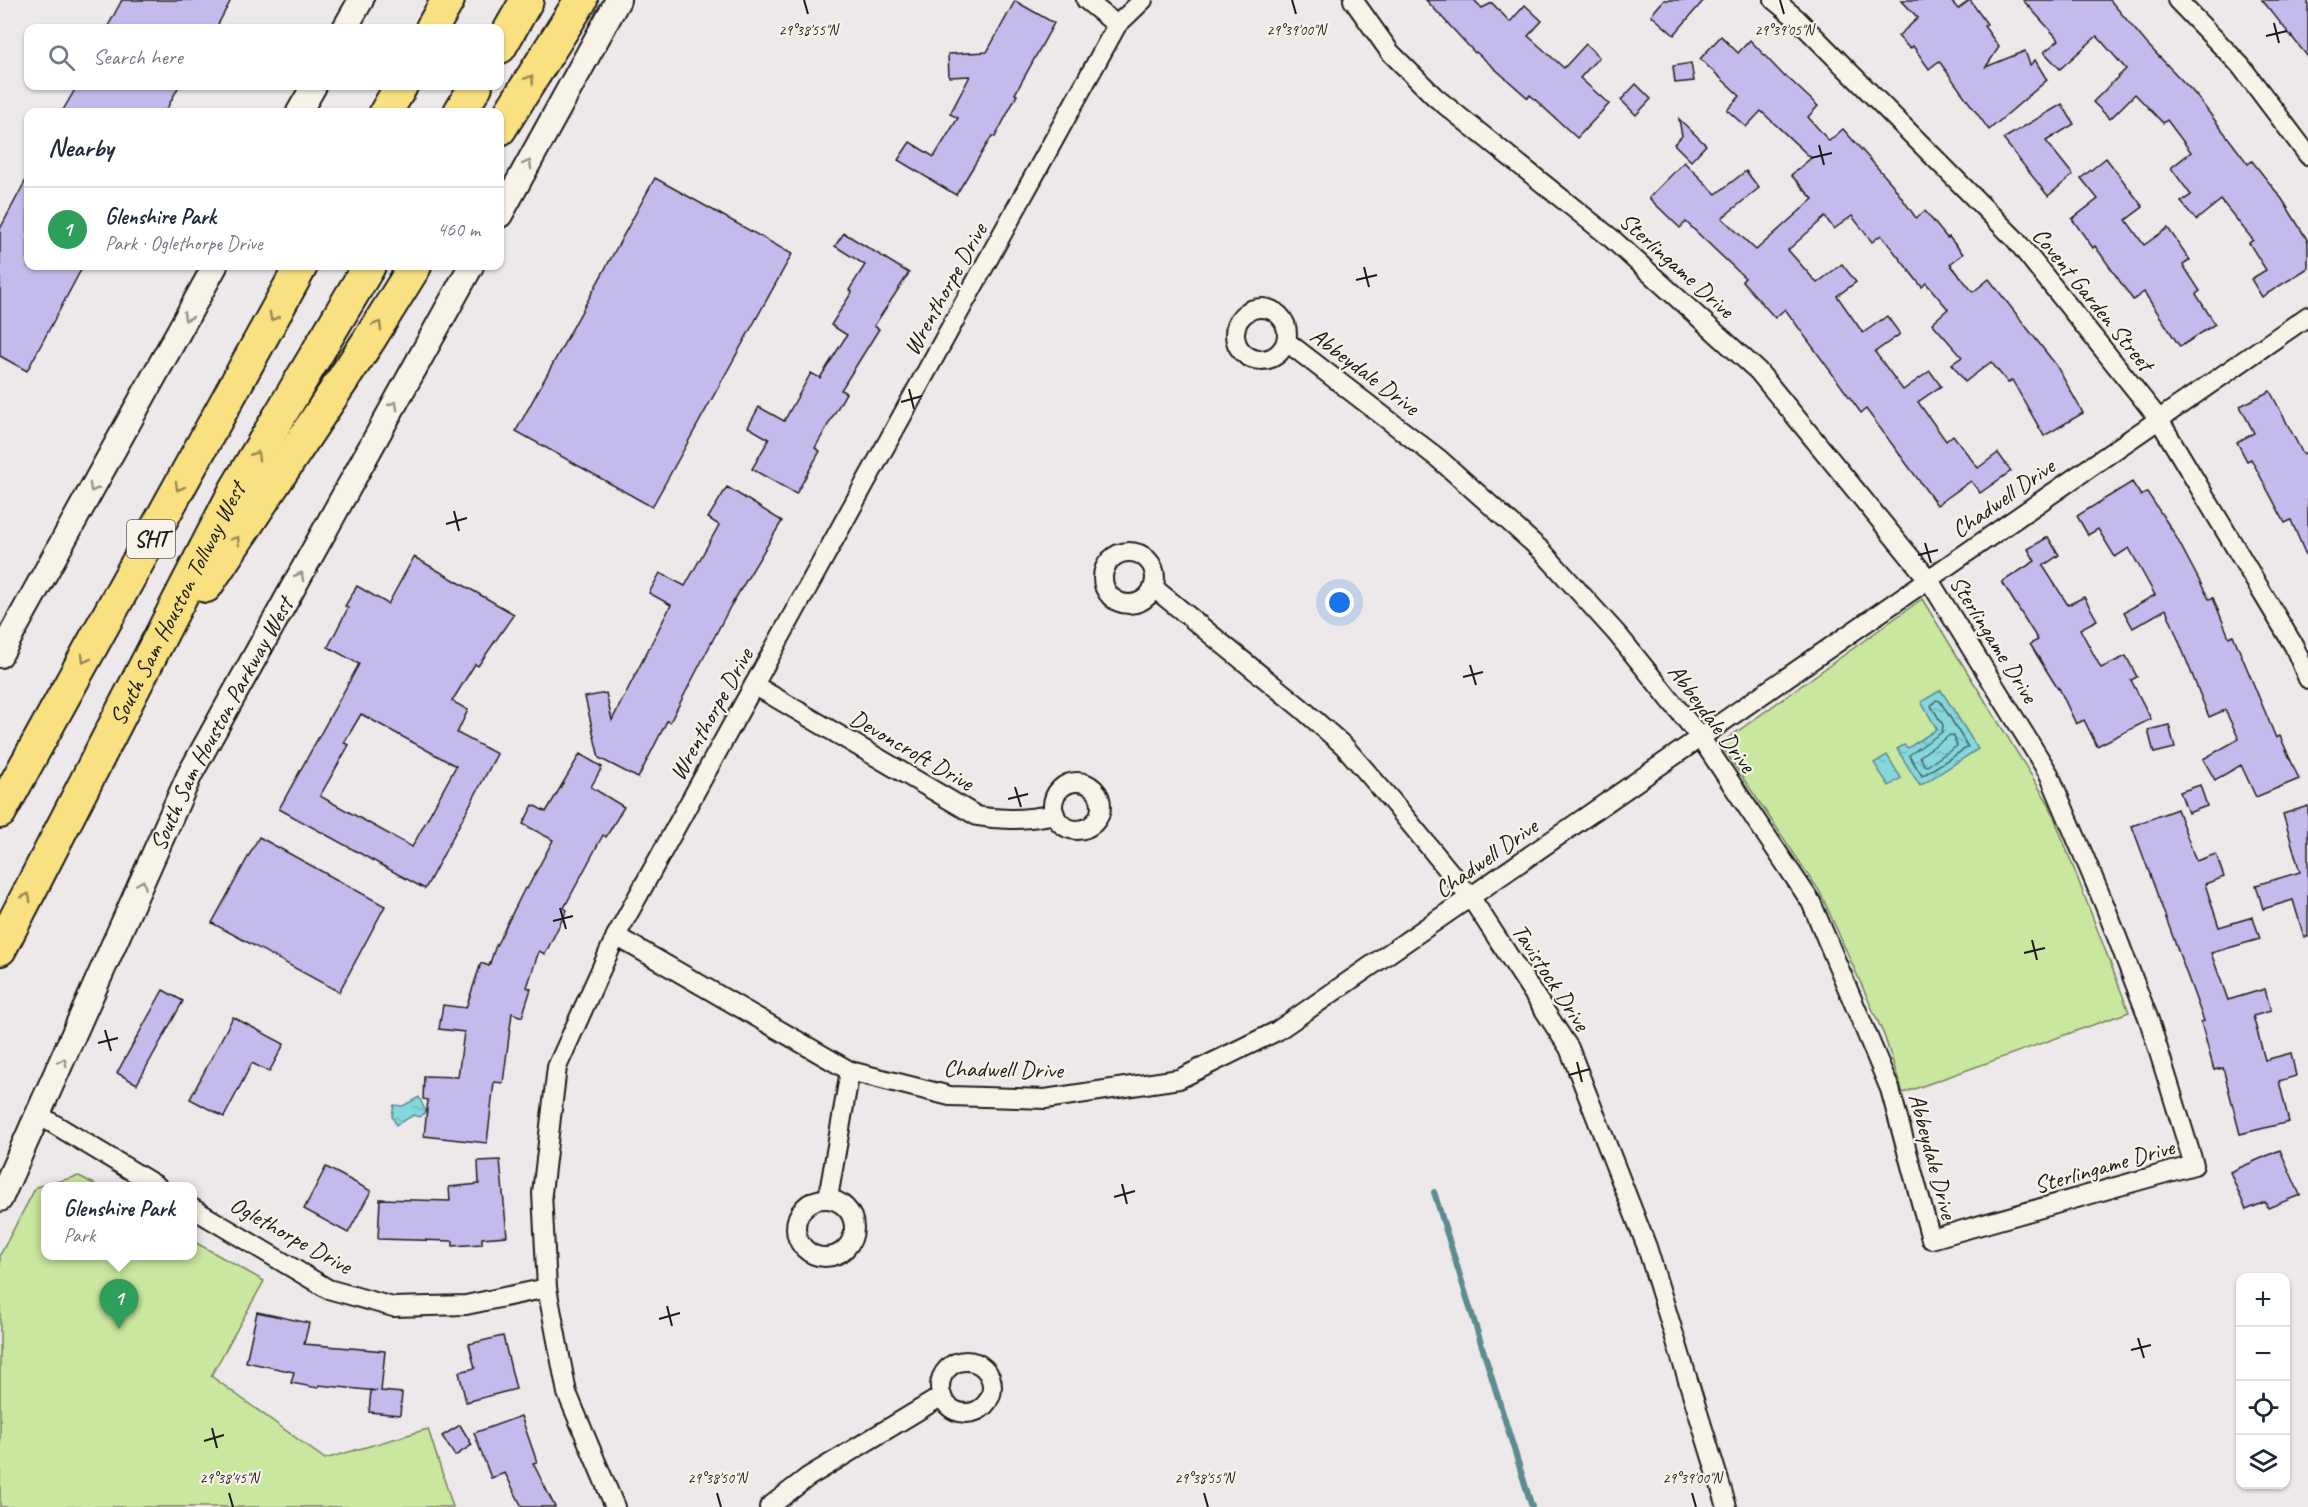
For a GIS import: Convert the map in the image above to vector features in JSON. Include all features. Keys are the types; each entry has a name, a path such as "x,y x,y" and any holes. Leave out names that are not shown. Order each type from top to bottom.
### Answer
{"highway":[{"path":"414,24 424,0"},
{"path":"434,24 448,0"},
{"path":"504,40 527,0"},
{"path":"504,123 581,0"},
{"path":"376,108 385,90"},
{"path":"388,108 399,90"},
{"path":"462,108 474,90"},
{"name":"SHT","path":"0,812 299,270"},
{"name":"South Sam Houston Tollway West","path":"0,949 236,489 367,270"},
{"path":"122,711 369,340 413,270"}],"main road":[{"path":"347,24 361,0"},
{"path":"504,208 618,0"},
{"path":"301,108 312,90"},
{"path":"0,655 213,270"},
{"name":"South Sam Houston Parkway West","path":"0,1199 190,774 469,270"}],"street":[{"path":"1086,0 1117,25"},
{"name":"Wrenthorpe Drive","path":"615,1507 567,1393 546,1288 542,1193 557,1067 616,936 1117,25 1143,0"},
{"name":"Sterlingame Drive","path":"1353,0 1390,52 1435,98 1611,238 1758,370 1929,580 2049,774 2105,906 2149,1020 2194,1166 1931,1239"},
{"name":"Covent Garden Street","path":"1774,0 1797,19 2015,239 2158,418 2294,646 2308,680"},
{"path":"2177,0 2240,65 2308,154"},
{"name":"Chadwell Drive","path":"616,936 850,1071 950,1096 1045,1099 1179,1079 1277,1031 2308,316"},
{"name":"Abbeydale Drive","path":"1287,342 1439,459 1543,552 1618,635 1700,737 1811,902 1890,1089 1931,1239"},
{"name":"Tavistock Drive","path":"1154,588 1344,746 1471,898 1569,1048 1647,1247 1727,1507"},
{"name":"Devoncroft Drive","path":"754,685 977,816 1004,820 1034,819 1055,814"},
{"path":"828,1198 850,1071"},
{"path":"39,1115 150,1182"},
{"name":"Oglethorpe Drive","path":"197,1211 328,1289 393,1307 466,1305 546,1288"},
{"path":"769,1507 808,1477 942,1396"}],"green space":[{"path":"1922,599 2049,804 2129,1012 1903,1093 1884,1035 1820,892 1720,744"},
{"path":"79,1176 90,1182 56,1182"},
{"path":"41,1186 41,1260 197,1260 197,1243 264,1281 211,1376 325,1459 428,1429 453,1507 0,1507 0,1255 36,1187"}],"water":[{"path":"1941,690 1978,749 1920,786 1897,749 1904,745 1908,748 1937,729 1921,702"},
{"path":"1887,755 1901,778 1889,786 1874,763"},
{"path":"419,1097 426,1112 419,1117 414,1115 396,1125 392,1116 394,1105 403,1106"}],"building":[{"path":"122,0 231,0 218,24 109,24"},
{"path":"1426,0 1474,0 1482,8 1492,3 1510,22 1525,5 1542,21 1528,36 1564,68 1586,44 1599,57 1580,78 1609,104 1577,138 1530,95 1528,98 1475,53"},
{"path":"1664,0 1704,0 1674,35 1651,15"},
{"path":"1901,0 1950,0 1958,9 1970,0 1987,24 1984,26 1999,47 1986,67 2025,51 2030,65 2035,60 2047,80 1989,130 1939,61 1929,69 1913,46 1910,49 1898,36 1918,18"},
{"path":"2023,0 2110,0 2148,45 2195,94 2248,164 2252,161 2282,199 2308,241 2308,268 2262,297 2251,279 2266,270 2249,243 2253,240 2221,200 2196,220 2181,202 2191,195 2171,168 2191,152 2167,120 2163,123 2135,94 2110,119 2093,102 2126,69 2097,36 2060,69 2044,52 2059,40"},
{"path":"2262,0 2308,0 2308,57"},
{"path":"1015,1 1054,23 1015,94 1017,95 995,137 992,136 956,195 898,160 910,142 934,157 958,118 950,114 970,76 949,77 948,54 987,52"},
{"path":"1721,36 1738,53 1750,40 1785,77 1818,106 1808,117 1829,141 1843,129 1892,184 1916,218 1925,211 1963,254 1950,264 1973,292 1989,279 2056,365 2083,413 2044,436 2012,380 2008,383 1991,362 1965,382 1952,364 1962,357 1932,323 1948,309 1926,283 1922,287 1881,235 1872,242 1852,216 1834,229 1825,217 1788,250 1817,283 1842,264 1856,282 1837,296 1863,333 1887,316 1900,334 1875,352 1903,390 1930,371 1941,386 1918,402 1946,441 1953,435 1978,468 1998,453 2011,471 1980,493 1971,481 1937,505 1866,409 1861,413 1785,309 1775,318 1742,281 1745,278 1686,222 1680,228 1649,198 1684,162 1716,194 1746,171 1759,188 1722,218 1756,250 1813,199 1791,175 1811,158 1761,111 1746,127 1727,110 1740,96 1700,59"},
{"path":"1691,63 1694,81 1675,83 1673,66"},
{"path":"1636,84 1651,99 1636,115 1621,100"},
{"path":"75,90 177,90 167,108 64,108"},
{"path":"2062,104 2074,124 2046,141 2073,175 2048,196 2003,139"},
{"path":"1679,119 1706,145 1691,161 1674,144 1682,136"},
{"path":"2106,158 2143,207 2126,220 2144,245 2168,228 2190,260 2183,265 2200,291 2196,294 2215,324 2180,347 2144,292 2133,300 2095,246 2093,248 2072,219 2098,199 2081,178"},
{"path":"655,178 792,254 652,507 516,431"},
{"path":"24,184 24,270 81,270 27,371 0,356 0,229"},
{"path":"844,233 909,273 874,326 879,329 841,390 846,393 815,448 820,451 796,494 752,469 769,439 748,427 759,407 784,421 811,373 820,378 847,335 831,325 852,292 849,290 865,265 835,246"},
{"path":"2270,391 2303,454 2308,451 2308,560 2291,520 2285,523 2251,459 2247,461 2237,442 2254,433 2240,406"},
{"path":"2132,482 2141,496 2147,492 2174,533 2209,599 2213,598 2229,637 2233,635 2276,738 2280,736 2299,779 2256,797 2241,765 2215,780 2203,759 2239,739 2225,710 2209,717 2166,609 2133,628 2124,612 2155,595 2129,548 2115,557 2098,529 2088,535 2077,516"},
{"path":"727,487 782,521 730,607 638,778 599,758 585,697 606,693 612,720 671,605 649,593 660,573 685,586 719,525 708,518"},
{"path":"2048,537 2059,555 2043,566 2068,605 2084,597 2097,620 2080,629 2101,668 2126,656 2137,677 2131,680 2151,719 2097,746 2084,720 2076,724 2059,688 2030,644 2038,640 2002,582 2035,561 2028,549"},
{"path":"414,557 514,614 478,666 475,664 452,701 468,710 457,733 497,754 425,889 279,809 359,664 328,647 348,608 345,606 357,586 388,604","holes":["361,714 456,766 412,847 320,796 349,745 344,743"]},
{"path":"2169,725 2175,748 2154,753 2148,730"},
{"path":"580,754 602,767 591,787 624,807 606,837 603,835 564,908 567,910 545,954 539,951 527,987 531,989 522,1017 512,1013 503,1083 494,1082 487,1143 424,1136 428,1100 423,1099 424,1076 458,1077 464,1032 439,1029 443,1005 466,1008 481,963 489,966 495,948 525,888 527,889 553,840 523,824 533,805 546,812"},
{"path":"2200,785 2207,806 2188,813 2180,792"},
{"path":"2308,806 2308,937 2304,937 2293,900 2263,909 2256,885 2300,872 2283,814"},
{"path":"2177,809 2196,861 2216,854 2224,877 2205,884 2219,927 2253,917 2260,939 2211,953 2228,1000 2265,989 2271,1011 2253,1016 2265,1060 2291,1053 2296,1076 2279,1081 2289,1122 2240,1134 2223,1068 2214,1070 2201,1022 2204,1021 2132,826"},
{"path":"259,837 385,906 339,992 212,923"},
{"path":"163,990 183,1001 137,1084 117,1073"},
{"path":"233,1017 284,1044 269,1072 252,1063 224,1117 190,1099"},
{"path":"2280,1150 2300,1195 2268,1208 2265,1202 2246,1210 2230,1172"},
{"path":"500,1160 507,1236 482,1238 482,1244 453,1246 453,1241 378,1239 380,1199 450,1201 449,1187 479,1184 478,1161"},
{"path":"326,1167 371,1191 348,1233 304,1209"},
{"path":"257,1312 309,1323 304,1344 385,1351 381,1391 402,1393 400,1415 369,1412 371,1390 319,1385 318,1388 291,1383 294,1372 246,1362"},
{"path":"503,1336 516,1389 466,1402 459,1372 475,1368 469,1344"},
{"path":"521,1416 537,1462 533,1463 555,1507 522,1507 505,1473 491,1478 474,1433"},
{"path":"460,1425 472,1445 455,1456 442,1436"}],"waterway":[{"path":"1434,1192 1532,1507"}],"place":[{"name":"Glenshire Park","path":"119,1329"}]}
